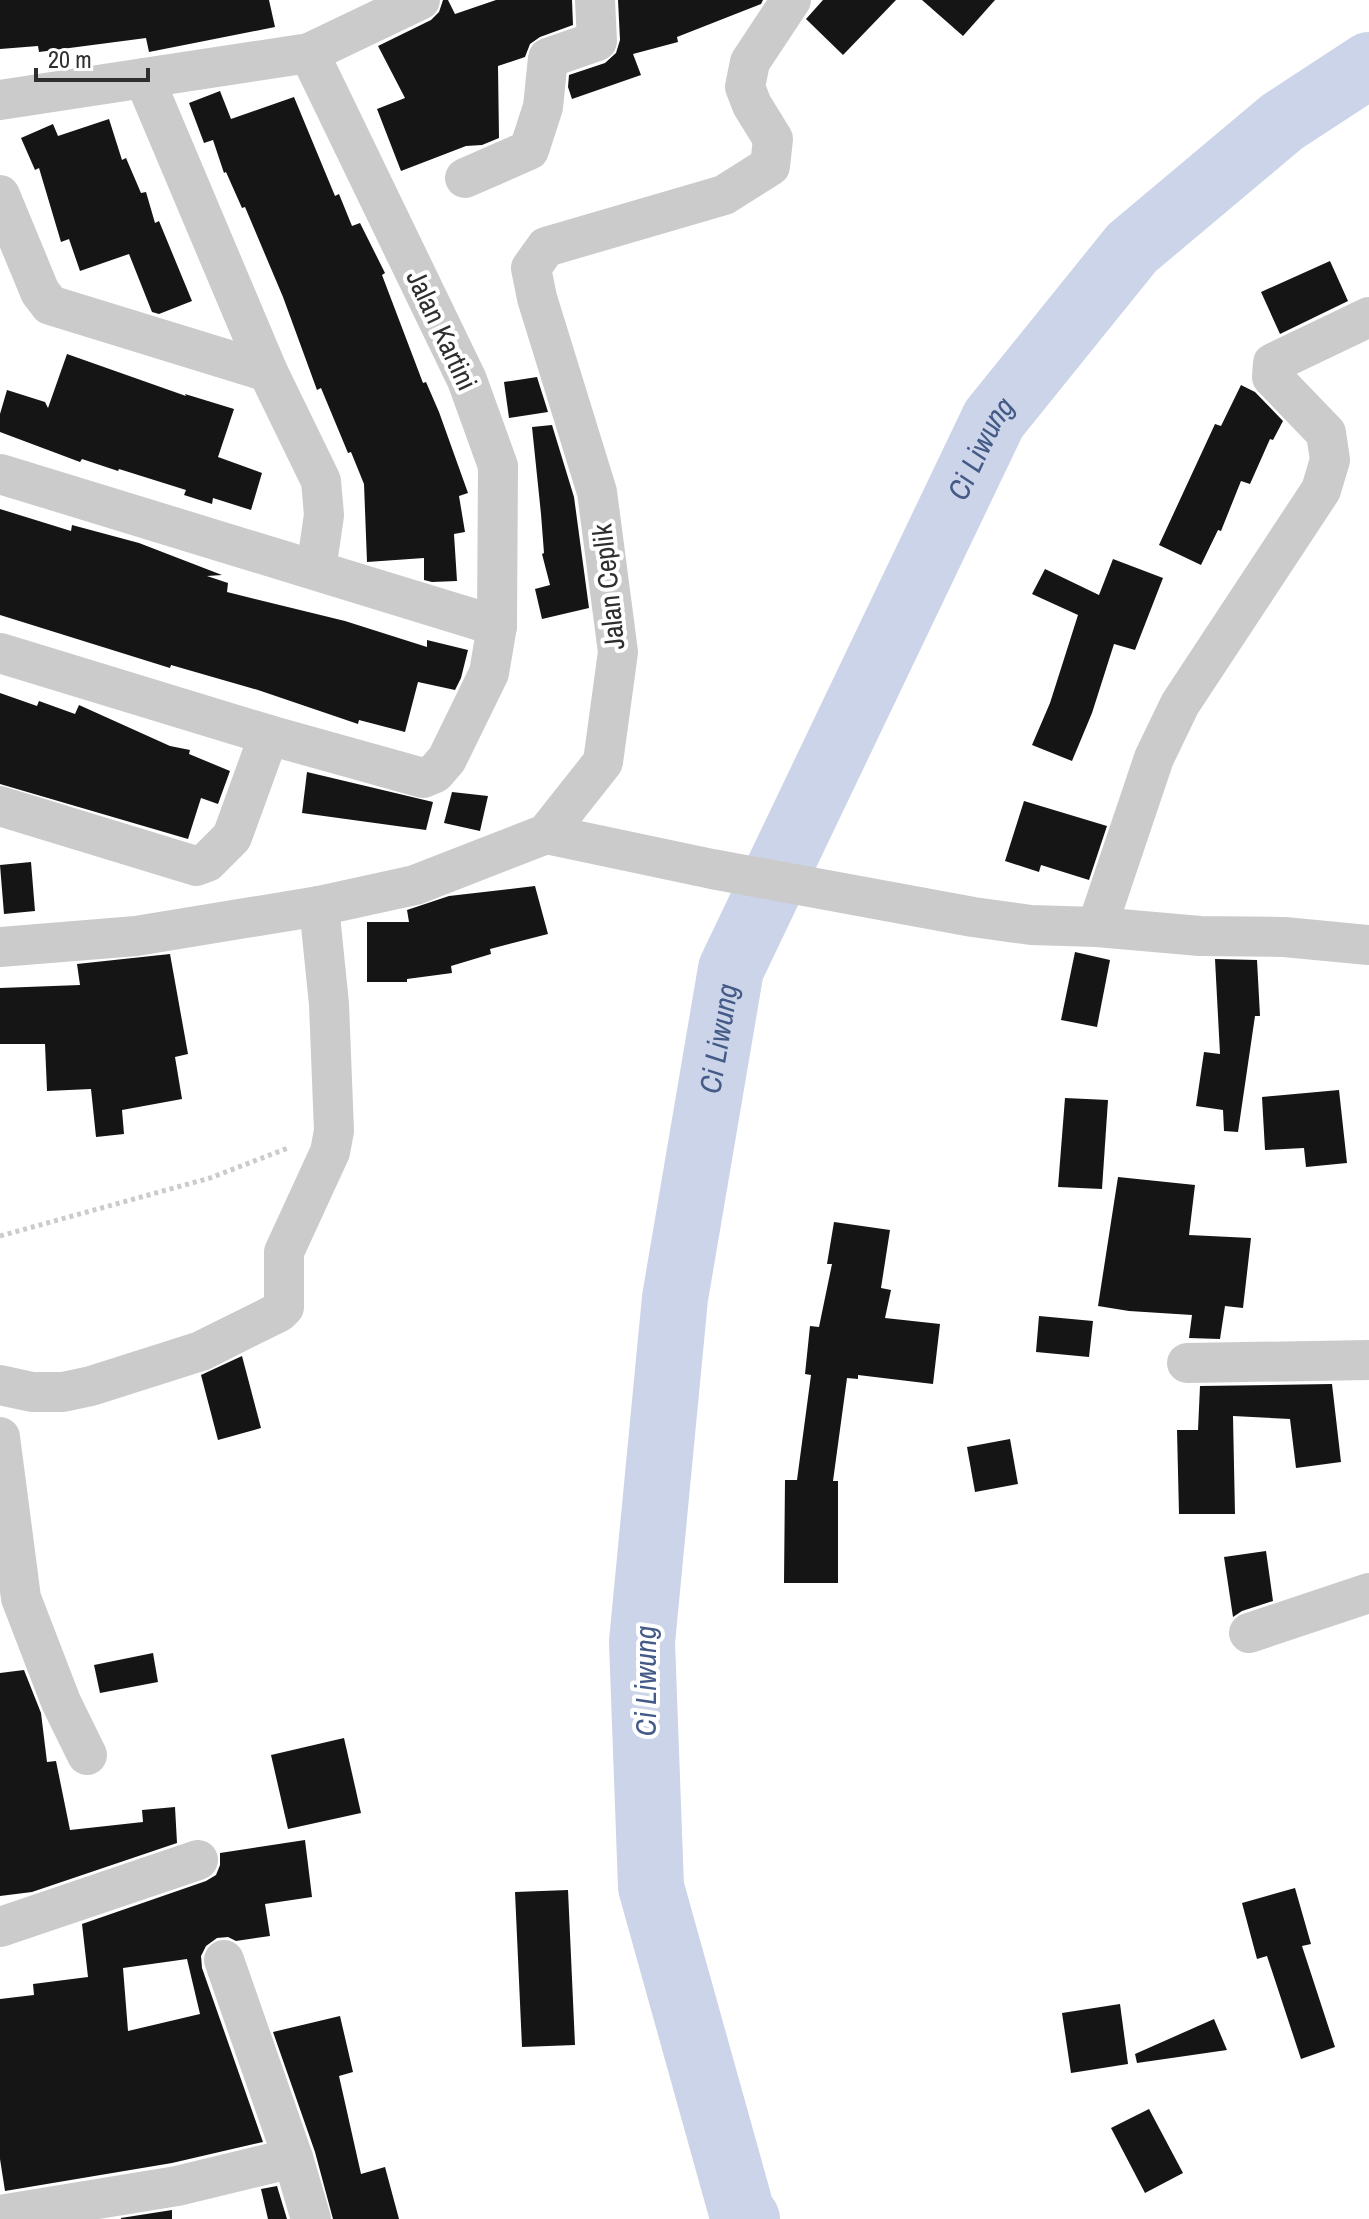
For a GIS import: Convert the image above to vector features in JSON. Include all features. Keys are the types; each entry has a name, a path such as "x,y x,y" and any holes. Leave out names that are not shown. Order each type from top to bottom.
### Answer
{"street":[{"path":"0,100 309,53 420,0"},
{"path":"465,178 529,150 543,107 548,58 597,41 595,0"},
{"name":"Jalan Ceplik","path":"546,834 603,762 618,652 597,492 537,298 531,268 546,247 724,195 770,166 773,139 745,87 750,62 791,0"},
{"name":"Jalan Kartini","path":"0,653 269,735 423,778 435,773 447,759 489,673 497,626 498,466 467,380 309,53"},
{"path":"144,78 268,372 321,481 324,515 316,570"},
{"path":"0,195 40,292 50,305 268,372"},
{"path":"1097,927 1154,758 1168,726 1321,490 1330,460 1326,433 1272,377 1273,363 1369,317"},
{"path":"0,474 497,626"},
{"path":"0,806 196,866 207,862 232,837 269,735"},
{"path":"0,947 136,936 319,906 415,885 546,834 712,869 1016,923 1200,936 1284,937 1369,945"},
{"path":"0,1385 32,1392 63,1392 91,1386 201,1351 279,1312 285,1299 284,1252 330,1152 334,1131 329,1004 319,906"},
{"path":"1187,1363 1369,1360"},
{"path":"0,1437 21,1598 61,1702 87,1755"},
{"path":"1249,1633 1369,1593"},
{"path":"0,1927 198,1860"},
{"path":"224,1960 311,2219"},
{"path":"0,2215 177,2186 293,2158"}],"path":[{"path":"0,1236 210,1178 334,1131"}],"building":[{"path":"0,0 269,0 275,27 149,52 146,38 39,52 38,46 0,49"},
{"path":"443,0 448,0 455,14 496,0 572,0 573,25 540,37 530,44 525,57 498,66 499,138 482,145 466,146 401,171 377,109 405,98 378,46 431,20 439,12"},
{"path":"618,0 763,0 761,4 677,37 678,42 633,54 641,75 572,99 568,87 569,75 605,63 616,53 620,40"},
{"path":"823,0 896,0 843,55 806,19"},
{"path":"922,0 995,0 963,36"},
{"path":"220,91 231,119 294,97 335,196 339,194 352,226 360,223 385,273 382,275 423,383 426,382 439,412 468,493 459,496 465,532 454,534 457,581 424,580 424,558 367,562 364,484 321,388 317,390 283,297 245,207 242,208 224,173 213,140 204,143 189,103"},
{"path":"109,119 122,160 126,158 141,193 146,192 155,223 159,221 192,301 159,314 152,312 129,254 80,271 69,239 61,242 39,168 35,170 21,138 53,124 58,136"},
{"path":"1330,261 1348,301 1280,334 1261,292"},
{"path":"67,354 186,396 234,409 218,457 262,473 251,510 213,498 212,504 184,495 186,490 82,459 80,462 0,432 0,414 7,390 45,402 48,408"},
{"path":"537,377 548,412 509,418 504,382"},
{"path":"1241,385 1255,392 1283,421 1273,440 1270,439 1250,484 1241,481 1221,531 1218,530 1201,565 1159,545 1215,424 1221,426"},
{"path":"552,425 574,497 589,608 542,619 535,589 550,585 542,554 532,427"},
{"path":"0,509 71,531 72,525 139,543 222,575 207,576 228,583 227,592 345,621 427,647 427,640 468,650 461,678 455,690 418,682 405,732 359,720 358,724 258,690 171,665 170,668 0,615"},
{"path":"1113,559 1163,578 1135,650 1114,644 1092,713 1072,761 1032,745 1050,703 1078,615 1032,594 1045,569 1099,595"},
{"path":"0,693 37,706 39,701 75,714 79,705 170,746 190,750 189,754 230,771 218,804 201,798 188,839 0,784"},
{"path":"307,772 433,802 426,830 302,813"},
{"path":"452,792 488,796 480,831 444,823"},
{"path":"1024,801 1107,826 1089,880 1041,865 1039,872 1005,861"},
{"path":"31,862 35,911 4,914 0,865"},
{"path":"535,886 548,934 490,949 491,954 451,966 452,973 407,979 407,982 367,982 367,922 409,922 407,910 449,896"},
{"path":"1075,952 1110,960 1097,1027 1061,1020"},
{"path":"170,954 188,1054 175,1057 182,1099 122,1110 124,1134 96,1137 91,1089 47,1091 45,1044 0,1044 0,988 80,985 77,964"},
{"path":"1215,959 1257,960 1260,1016 1255,1016 1238,1132 1224,1131 1223,1110 1196,1106 1204,1052 1220,1054"},
{"path":"1339,1090 1347,1163 1306,1167 1304,1148 1265,1150 1262,1097"},
{"path":"1065,1098 1108,1100 1102,1189 1058,1187"},
{"path":"1118,1177 1195,1185 1189,1235 1251,1238 1243,1308 1225,1306 1220,1339 1189,1338 1192,1315 1098,1306"},
{"path":"834,1222 890,1230 881,1288 891,1290 885,1318 940,1324 933,1384 858,1375 858,1379 847,1378 833,1481 838,1481 838,1583 784,1583 785,1480 797,1480 811,1375 805,1374 810,1326 819,1327 832,1264 827,1264"},
{"path":"1039,1316 1093,1321 1089,1357 1036,1352"},
{"path":"242,1356 261,1428 218,1440 201,1375"},
{"path":"1332,1384 1341,1462 1296,1468 1290,1419 1233,1416 1235,1514 1179,1514 1177,1430 1198,1430 1200,1386"},
{"path":"1010,1439 1018,1484 975,1492 967,1447"},
{"path":"1266,1551 1273,1601 1233,1617 1224,1557"},
{"path":"153,1653 158,1682 100,1693 94,1665"},
{"path":"24,1670 41,1713 47,1762 56,1761 70,1830 143,1822 142,1810 175,1807 177,1843 32,1892 0,1896 0,1673"},
{"path":"344,1738 361,1813 288,1829 271,1755"},
{"path":"305,1840 312,1897 265,1904 270,1936 236,1941 228,1937 217,1938 206,1946 201,1956 202,1968 263,2142 172,2163 5,2191 0,2159 0,1999 34,1995 33,1984 88,1977 82,1924 206,1881 216,1875 220,1853","holes":["187,1959 200,2014 128,2031 123,1968"]},
{"path":"1295,1888 1311,1944 1302,1946 1335,2047 1301,2059 1267,1956 1257,1959 1242,1903"},
{"path":"568,1890 575,2045 522,2047 515,1892"},
{"path":"1120,2004 1128,2064 1071,2073 1062,2013"},
{"path":"340,2016 353,2072 339,2076 361,2174 385,2167 399,2219 333,2219 315,2152 273,2032"},
{"path":"1214,2019 1227,2050 1137,2063 1135,2054"},
{"path":"1149,2109 1183,2173 1145,2193 1111,2128"},
{"path":"277,2186 287,2219 268,2219 261,2189"},
{"path":"172,2210 172,2219 121,2219 121,2218"}],"waterway":[{"name":"Ci Liwung","path":"747,2219 742,2213 651,1887 642,1642 675,1298 731,969 994,419 1132,248 1282,122 1369,65"}]}
